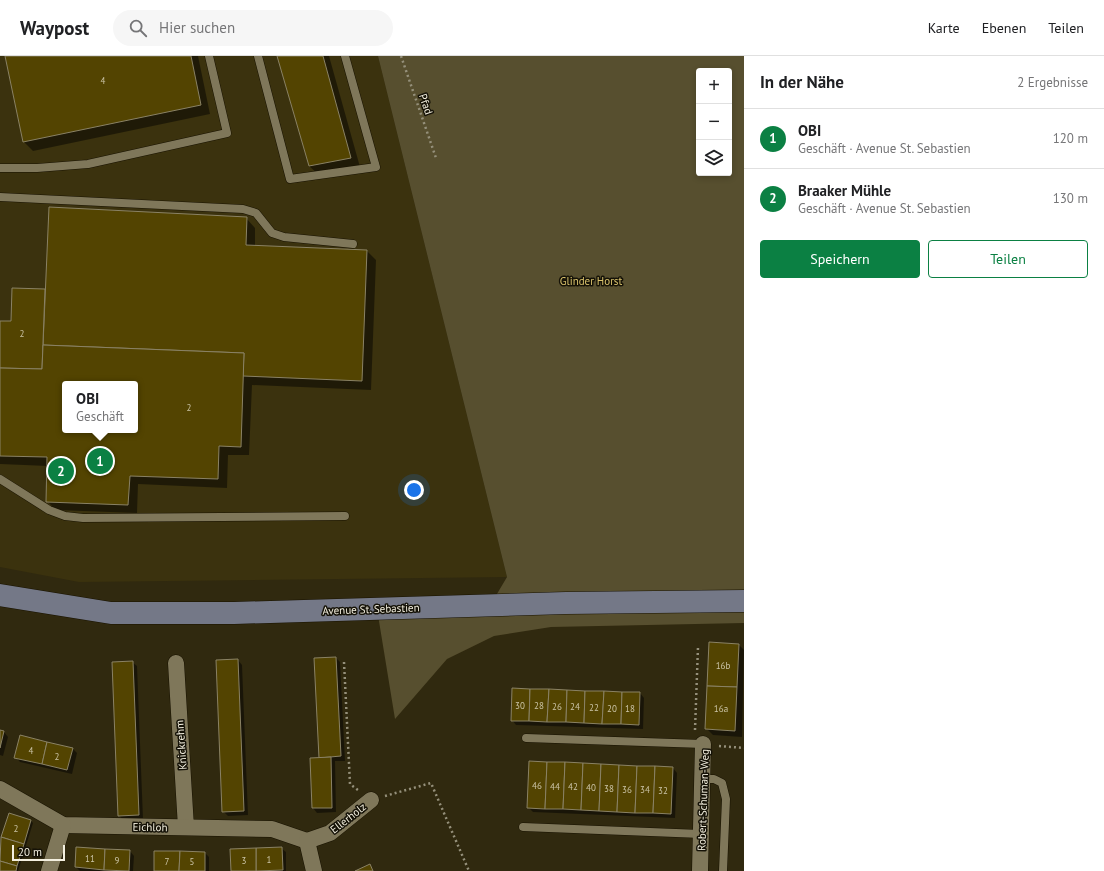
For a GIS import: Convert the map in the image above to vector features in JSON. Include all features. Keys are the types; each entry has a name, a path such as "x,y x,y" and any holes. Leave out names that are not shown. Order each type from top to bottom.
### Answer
{"main road":[{"name":"Avenue St. Sebastien","path":"0,596 111,613 234,613 574,603 744,601"}],"street":[{"name":"Knickrehm","path":"176,663 186,827"},
{"name":"Robert-Schuman-Weg","path":"699,744 702,779 700,871"},
{"name":"Eichloh","path":"0,789 63,825 272,829 307,841"},
{"name":"Ellerholz","path":"307,841 330,833 371,800"},
{"path":"49,871 63,825"},
{"path":"307,841 314,871"}],"lane":[{"path":"0,168 37,168 88,164 227,133 209,56"},
{"path":"258,56 290,179 376,167 345,56"},
{"path":"0,197 243,209 256,213 272,233 284,237 353,244"},
{"path":"0,479 49,510 65,516 345,516"},
{"path":"526,738 699,744"},
{"path":"702,779 714,779 722,783 726,799 722,871"},
{"path":"522,827 701,834"}],"path":[{"name":"Pfad","path":"401,56 436,158"},
{"path":"698,647 699,744"},
{"path":"344,662 350,784 371,800 431,783 469,871"},
{"name":"Robert-Schuman-Weg","path":"699,744 744,748"}],"shaded area":[{"path":"0,56 378,56 507,577 79,582 0,567"}],"green space":[{"name":"Glinder Horst","path":"378,56 744,56 744,623 551,627 494,636 447,659 395,719 377,609 491,604 507,577"}],"building":[{"path":"5,56 191,56 201,105 23,142"},
{"path":"277,56 323,56 351,158 309,166"},
{"path":"49,207 247,217 246,245 367,250 362,381 243,376 244,353 43,345"},
{"path":"12,288 45,289 42,369 0,368 0,321 11,321"},
{"path":"43,345 244,353 241,447 219,446 218,479 130,476 128,505 46,502 47,457 0,456 0,368 42,369"},
{"path":"709,642 739,644 737,687 707,686"},
{"path":"336,657 341,756 319,758 314,658"},
{"path":"238,659 244,811 222,812 216,660"},
{"path":"133,661 139,815 118,816 112,662"},
{"path":"707,686 737,687 735,731 705,729"},
{"path":"512,688 530,689 529,721 511,721"},
{"path":"530,689 549,689 547,722 529,721"},
{"path":"549,689 567,690 566,722 547,722"},
{"path":"567,690 585,691 584,723 566,722"},
{"path":"585,691 604,691 602,724 584,723"},
{"path":"604,691 622,692 621,724 602,724"},
{"path":"622,692 640,692 639,725 621,724"},
{"path":"0,730 4,731 0,748"},
{"path":"20,735 47,742 42,764 14,758"},
{"path":"47,742 73,748 67,770 42,764"},
{"path":"331,757 332,808 312,808 310,758"},
{"path":"529,761 547,762 545,809 527,808"},
{"path":"547,762 565,762 563,809 545,809"},
{"path":"565,762 583,763 581,810 563,809"},
{"path":"583,763 601,764 599,811 581,810"},
{"path":"601,764 619,765 617,812 599,811"},
{"path":"619,765 637,766 635,813 617,812"},
{"path":"637,766 655,766 653,813 635,813"},
{"path":"655,766 673,767 671,814 653,813"},
{"path":"9,813 31,820 24,844 1,837"},
{"path":"1,837 24,844 17,866 0,861"},
{"path":"76,847 105,849 104,870 75,867"},
{"path":"282,847 283,870 256,871 256,848"},
{"path":"256,848 256,871 231,871 230,849"},
{"path":"105,849 130,850 129,871 104,870"},
{"path":"154,851 180,851 179,871 154,871"},
{"path":"180,851 205,852 205,871 179,871"},
{"path":"0,861 17,866 16,871 0,871"},
{"path":"370,864 373,871 355,871"}],"place":[{"name":"OBI","path":"100,461"},
{"name":"Braaker Mühle","path":"61,471"}]}
